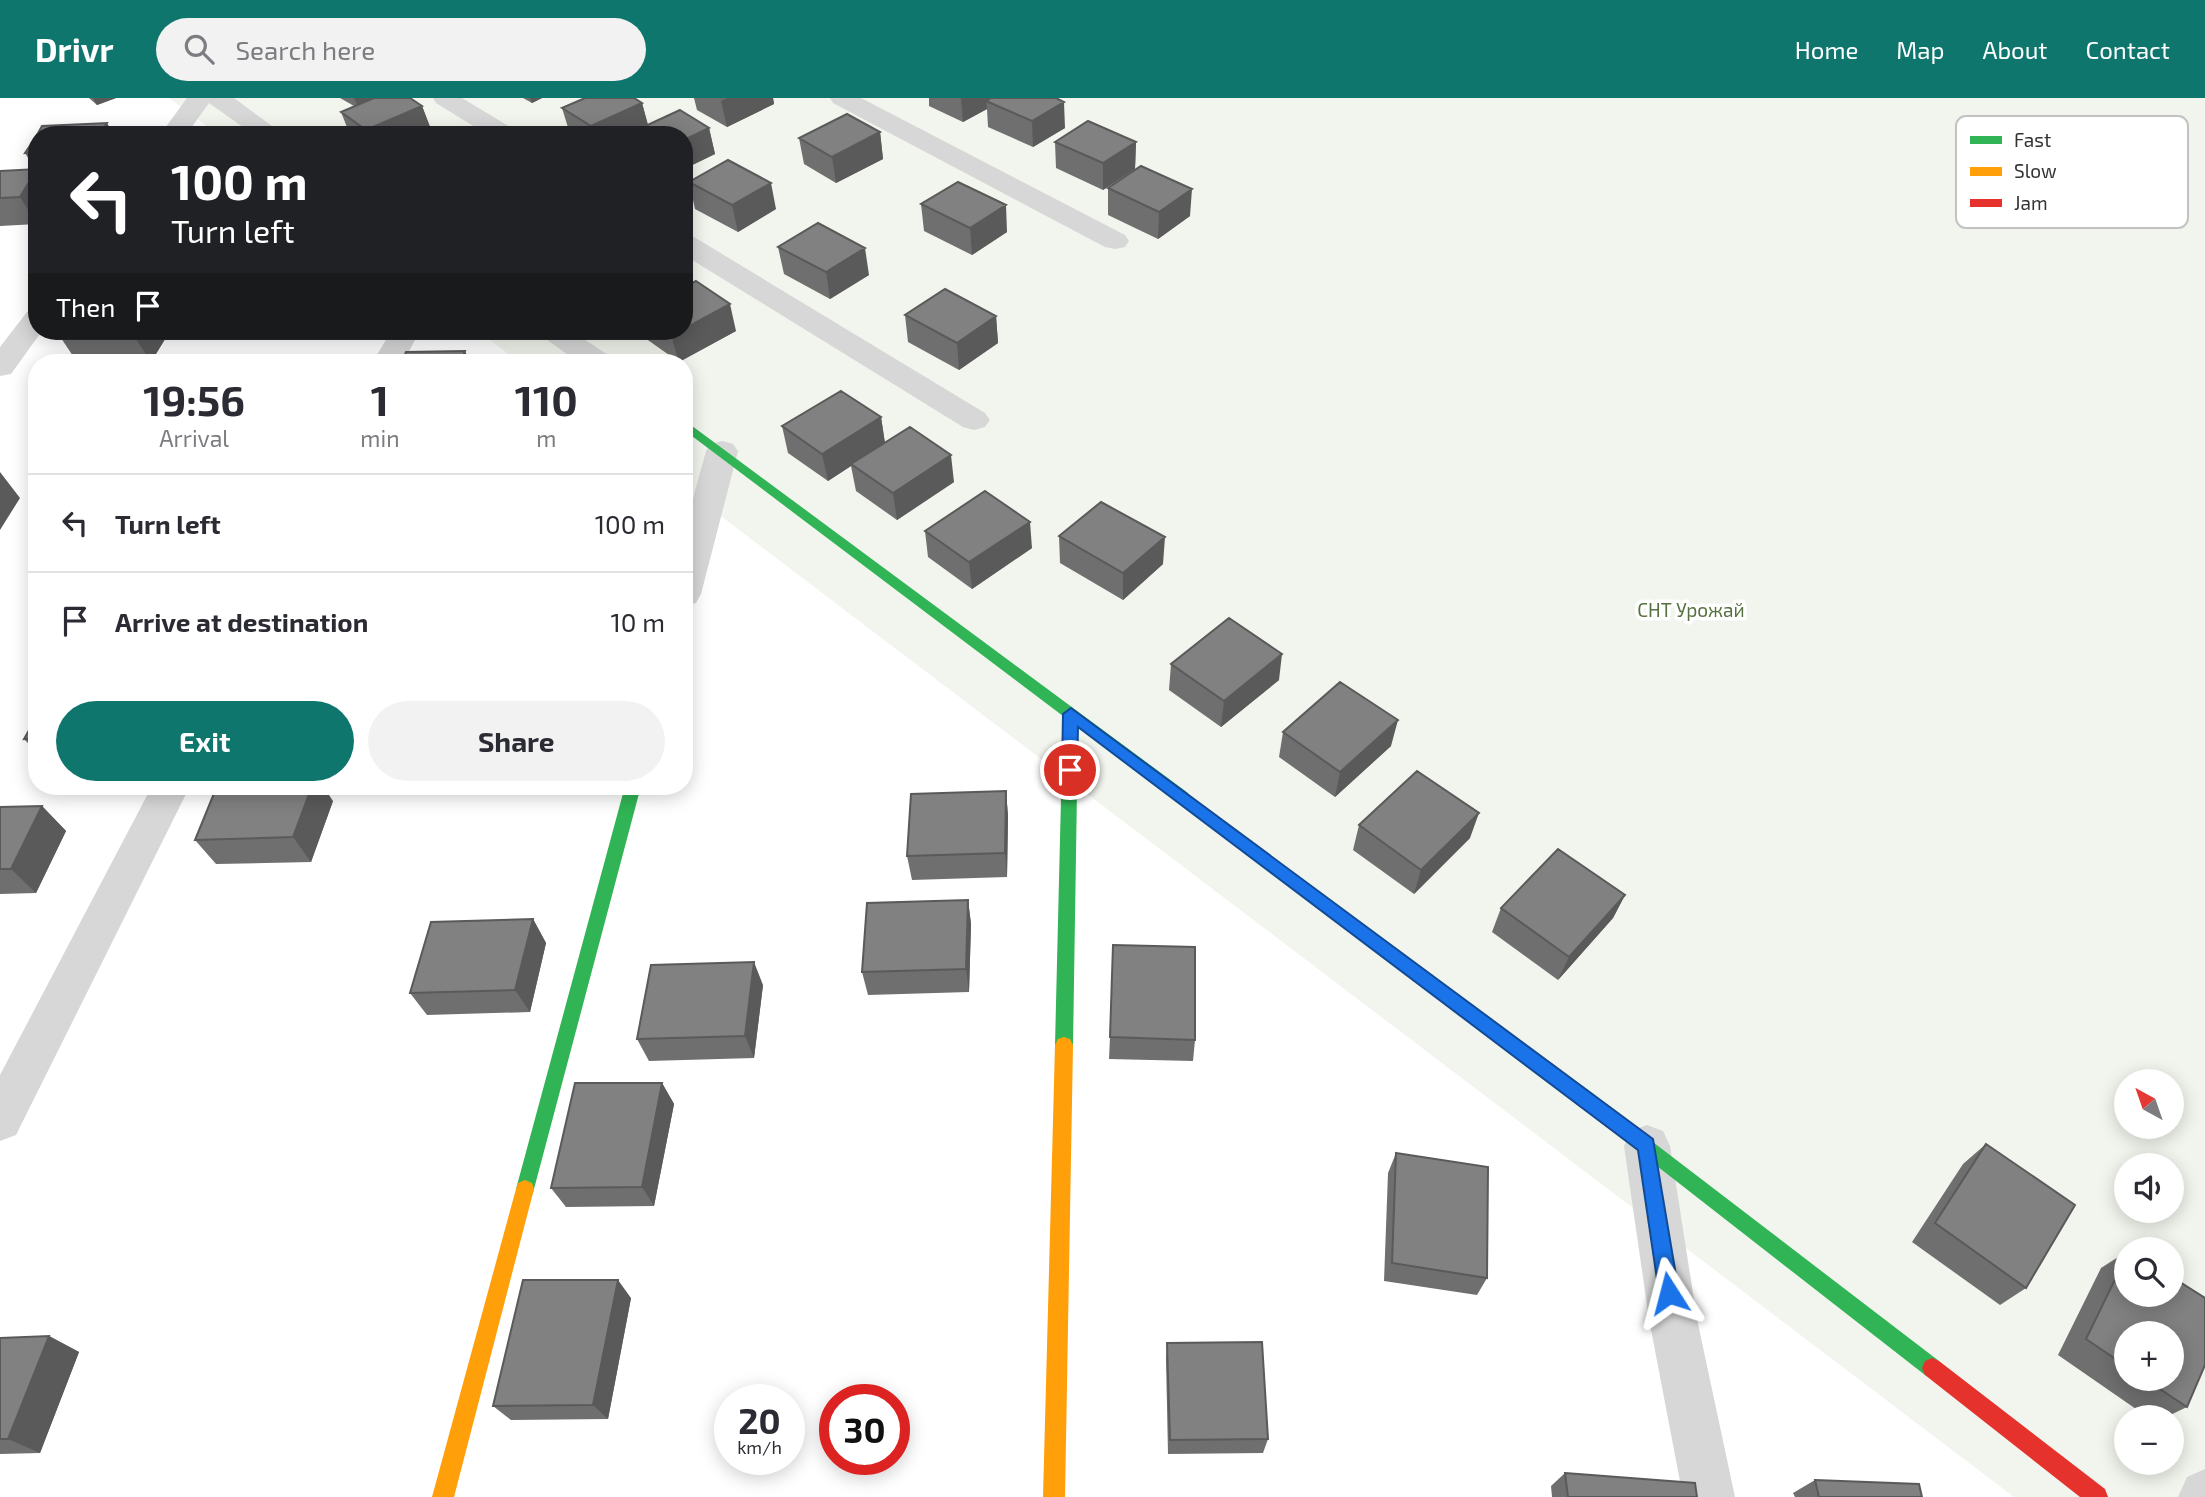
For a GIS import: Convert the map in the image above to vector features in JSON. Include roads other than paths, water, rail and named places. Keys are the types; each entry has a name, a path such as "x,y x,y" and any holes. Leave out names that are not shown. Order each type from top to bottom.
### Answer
{"street":[{"path":"180,126 200,98"},
{"path":"218,98 258,126"},
{"path":"445,98 491,126"},
{"path":"842,98 1115,241"},
{"path":"693,248 974,420"},
{"path":"0,367 28,330"},
{"path":"566,340 586,354"},
{"path":"693,430 1647,1146 2097,1497"},
{"path":"693,560 722,451"},
{"path":"1054,1497 1071,714"},
{"path":"0,1120 166,795"},
{"path":"443,1497 631,795"},
{"path":"1647,1146 1673,1319 1709,1497"}],"park label":[{"name":"СНТ Урожай","path":"1691,610"}]}
